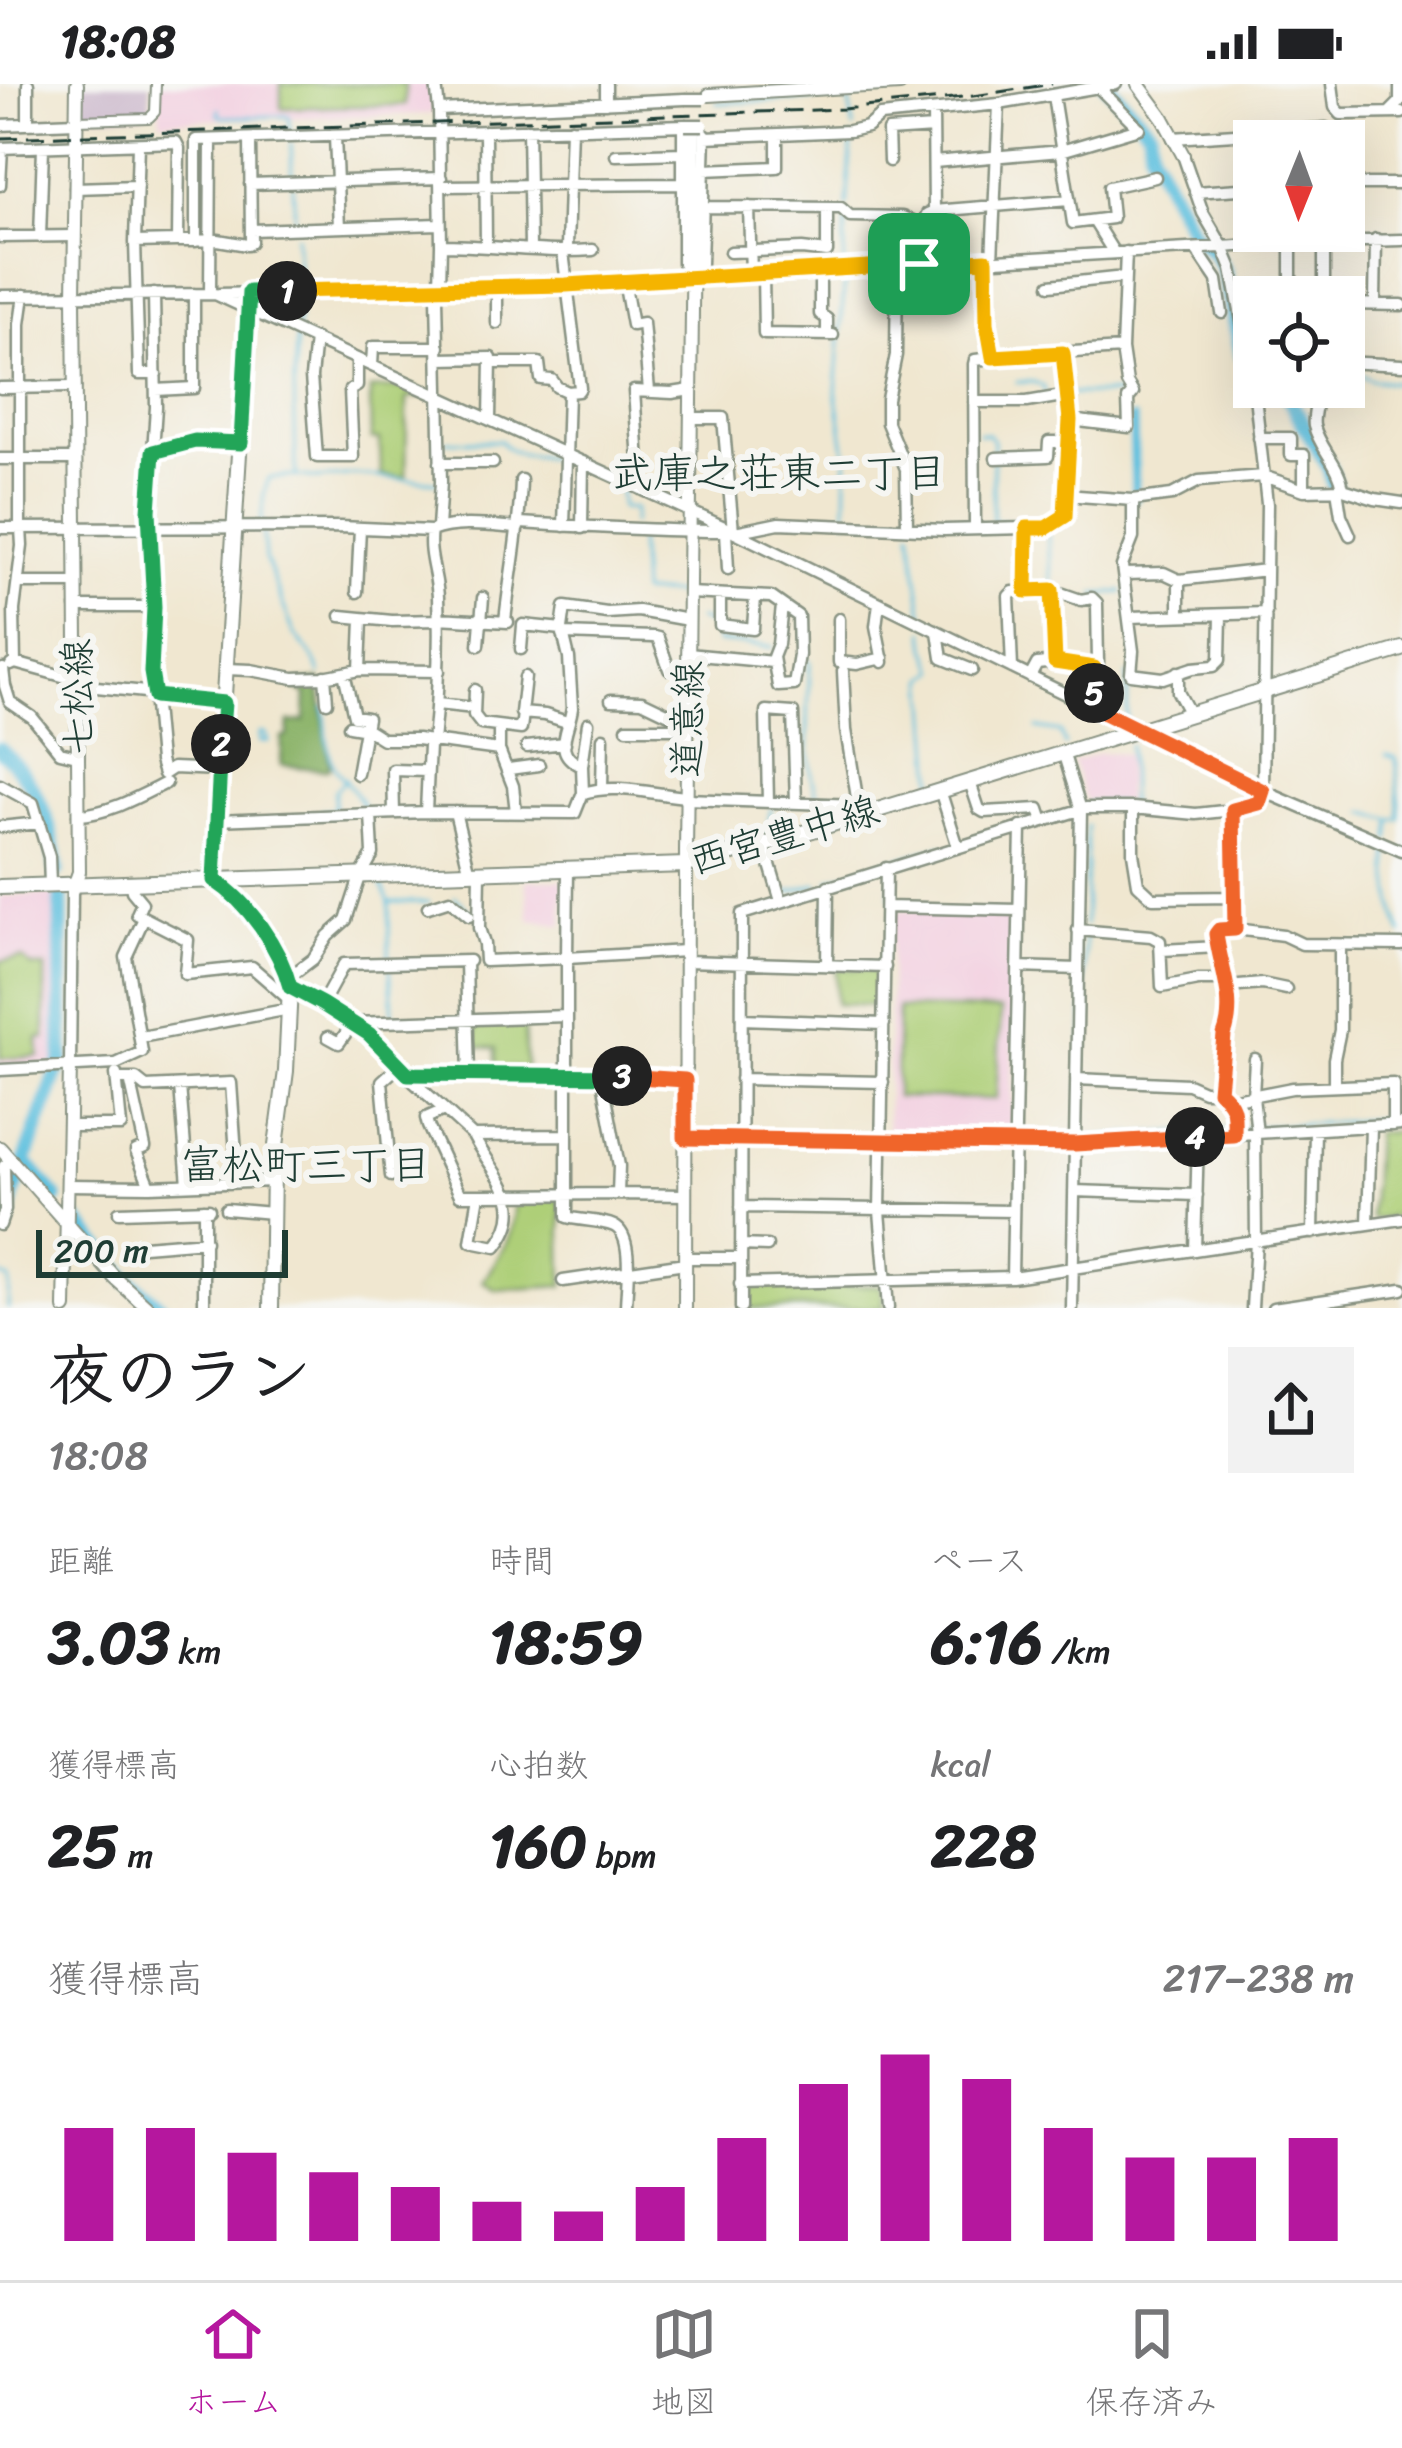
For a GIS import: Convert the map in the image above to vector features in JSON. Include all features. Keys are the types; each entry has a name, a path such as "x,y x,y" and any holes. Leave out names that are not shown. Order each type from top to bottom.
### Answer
{"main road":[{"path":"249,292 214,880 257,924 283,963 290,994 273,1181 271,1308"},
{"name":"西宮豊中線","path":"0,887 686,865 1402,650"}],"street":[{"path":"28,84 28,124"},
{"name":"七松線","path":"65,1308 69,1126 63,1067 72,905 79,872 74,460 77,84"},
{"path":"2,121 148,118 155,112 156,84"},
{"path":"426,812 439,671 430,539 435,529 440,463 441,182 436,84"},
{"path":"606,84 606,103"},
{"path":"683,84 698,94"},
{"path":"439,110 900,84"},
{"path":"196,241 196,140 572,128 778,135 849,131 867,127 880,116 999,104 1116,84"},
{"path":"1138,84 1183,155 1205,219 1222,313"},
{"path":"1332,84 1339,113 1402,113"},
{"path":"1388,114 1400,102 1401,85"},
{"path":"934,162 1061,152 1139,128 1100,87"},
{"path":"1053,96 1073,223 1112,218 1109,187 1155,177"},
{"path":"993,357 987,323 999,104"},
{"path":"933,111 934,211"},
{"path":"1335,120 1339,113"},
{"path":"491,363 539,363 541,379 552,380 568,392 580,388 563,252 572,128"},
{"path":"889,161 888,131 933,128"},
{"path":"528,129 530,248"},
{"path":"692,277 683,263 683,153 694,129"},
{"path":"692,277 701,264 703,170 694,129"},
{"name":"道意線","path":"685,1308 694,129"},
{"path":"485,131 486,245"},
{"path":"703,170 778,166 778,135"},
{"path":"335,136 339,227"},
{"path":"1173,138 1233,136"},
{"path":"135,242 211,240 247,245 250,139"},
{"path":"211,140 213,294"},
{"path":"0,185 1,148 176,142 178,241"},
{"path":"138,144 139,374 156,374"},
{"path":"40,237 43,147"},
{"path":"616,155 683,153"},
{"path":"250,184 684,184"},
{"path":"1365,184 1402,184"},
{"path":"75,188 136,186"},
{"path":"1195,192 1233,189"},
{"path":"919,264 922,225 934,211 1069,200"},
{"path":"701,207 841,208 850,216 902,217 922,225"},
{"path":"748,207 764,334 830,335 827,319 820,314 820,269"},
{"path":"730,252 826,252 827,208"},
{"path":"1070,420 1129,428 1133,393 1122,349 1120,252 1094,221"},
{"path":"250,230 440,224"},
{"path":"0,238 74,236"},
{"path":"1365,238 1402,240"},
{"path":"1375,304 1376,239"},
{"path":"441,245 593,250"},
{"path":"0,296 566,285 1233,247"},
{"path":"1210,248 1235,276"},
{"path":"897,266 896,355 887,423 906,470 907,529"},
{"path":"1050,285 1124,277"},
{"path":"624,281 632,325 644,323 649,391"},
{"path":"497,287 497,323"},
{"path":"154,294 151,662 165,778"},
{"path":"156,390 194,388 194,294"},
{"path":"213,294 690,511 1263,791 1393,847"},
{"path":"24,295 19,388 21,528 4,686 10,702 32,717 60,752 77,756"},
{"path":"1365,304 1402,305"},
{"path":"412,328 412,347"},
{"path":"315,340 311,377 317,458 353,457 350,390 357,386 357,359"},
{"path":"373,366 373,347 412,347 491,358 490,420"},
{"path":"975,528 975,360 1122,349"},
{"path":"0,528 519,525 731,531 779,523 907,529 1047,528 1065,516 1070,420 1063,353"},
{"path":"1365,363 1402,365"},
{"path":"0,388 75,387"},
{"path":"641,489 634,391 691,390"},
{"path":"564,526 568,392"},
{"path":"974,402 1027,402 1068,395"},
{"path":"740,1308 742,914 1081,810 1133,808 1196,814 1259,803 1263,791 1267,504 1256,408"},
{"path":"1316,408 1315,429 1339,471 1342,515 1350,536"},
{"path":"691,418 723,418 731,531 728,569"},
{"path":"1259,438 1291,438 1291,455 1304,455 1304,490"},
{"path":"153,452 195,441 241,443"},
{"path":"996,458 1048,456 1049,442 1069,442"},
{"path":"0,459 74,460"},
{"path":"582,528 583,462"},
{"path":"440,463 493,463"},
{"path":"1065,496 1133,500 1172,495 1198,482 1264,476 1304,490 1340,489 1402,502"},
{"path":"505,621 521,480"},
{"path":"1133,500 1133,538 1122,566 1133,651 1131,674 1163,678 1214,665 1220,660 1220,615"},
{"path":"496,526 497,509"},
{"path":"354,586 360,528"},
{"path":"1026,591 1027,528"},
{"path":"1124,574 1164,573 1178,580 1266,570"},
{"path":"1178,580 1179,615"},
{"path":"18,583 76,583"},
{"path":"1052,590 1055,662"},
{"path":"1012,668 1012,592 1052,590 1081,600 1091,598 1097,602 1094,708"},
{"path":"688,593 771,597 800,620 794,685 778,686 773,662 782,606"},
{"path":"720,595 720,626 753,629 755,597"},
{"path":"479,645 483,598"},
{"path":"839,619 839,662 883,662 876,626 879,603"},
{"path":"76,607 154,607"},
{"path":"582,766 566,757 567,722 572,716 569,658 562,632 565,607 607,613 638,610 688,620"},
{"path":"0,608 14,610"},
{"path":"1129,616 1266,614"},
{"path":"341,616 505,621 562,632 658,638 669,669 688,669"},
{"path":"360,670 362,620"},
{"path":"521,650 523,626"},
{"path":"938,632 942,658 972,670"},
{"path":"629,637 629,656"},
{"path":"688,654 773,662"},
{"path":"1030,677 1037,664 1094,668"},
{"path":"6,667 224,703"},
{"path":"226,670 294,678 360,670 439,671"},
{"path":"583,793 602,789 662,792 686,798 796,802 859,810 846,730 843,670"},
{"path":"1178,672 1178,692 1190,714"},
{"path":"344,673 354,716 367,718 357,774"},
{"path":"322,677 327,702"},
{"path":"476,690 474,715 481,724 521,729 525,677"},
{"path":"611,700 643,701 687,721"},
{"path":"437,704 475,709"},
{"path":"768,801 766,711 794,712 796,802"},
{"path":"523,713 567,722"},
{"path":"627,728 687,721"},
{"path":"216,820 426,812 575,813 583,793 588,723"},
{"path":"349,727 364,728 382,739 499,750"},
{"path":"499,727 499,750 517,812"},
{"path":"602,789 603,738"},
{"path":"527,747 565,743"},
{"path":"1064,752 1081,810 1072,1308"},
{"path":"508,770 539,765"},
{"path":"78,814 129,800 173,768 220,770"},
{"path":"394,813 393,770 427,771"},
{"path":"970,782 984,812 1039,808 1042,821"},
{"path":"0,785 33,803 49,857 50,885"},
{"path":"940,790 958,847"},
{"path":"1133,808 1138,884 1153,898 1235,897"},
{"path":"1233,810 1235,929"},
{"path":"455,812 475,873 485,961"},
{"path":"141,1036 290,994 328,936 346,920 370,858 367,814"},
{"path":"0,827 40,823"},
{"path":"1012,1277 1021,827"},
{"path":"764,845 782,901"},
{"path":"886,868 889,908 880,1210 888,1308"},
{"path":"568,869 567,1217 616,1227 622,1233 628,1246 626,1308"},
{"path":"130,881 142,903 137,914 188,940 185,974 252,968 290,994 322,1004 369,1034 473,1136 511,1195 508,1225 496,1247 471,1242 479,1195"},
{"path":"826,965 828,886"},
{"path":"428,907 450,900 469,916"},
{"path":"889,908 1019,910"},
{"path":"0,1070 116,1064 142,1052 126,957 144,918"},
{"path":"1078,930 1160,940 1162,987 1198,980 1286,989"},
{"path":"1219,1091 1228,1027 1219,930 1283,935 1302,944 1402,945"},
{"path":"1334,1086 1340,1030 1340,945"},
{"path":"1162,950 1218,947"},
{"path":"322,1004 344,964 685,956 885,967"},
{"path":"466,962 470,1075"},
{"path":"1018,967 1078,969"},
{"path":"353,1023 567,1016"},
{"path":"742,1019 884,1024"},
{"path":"328,1037 339,1043 353,1023"},
{"path":"1252,1308 1255,1059"},
{"path":"116,1064 146,1147 136,1151 150,1186"},
{"path":"406,1166 391,1172 382,1081 404,1070 685,1080"},
{"path":"602,1076 619,1166 618,1193"},
{"path":"741,1078 883,1082"},
{"path":"123,1079 136,1079 146,1087 231,1084 238,1182"},
{"path":"69,1126 122,1126 123,1079"},
{"path":"1076,1079 1188,1084 1215,1094 1219,1091"},
{"path":"685,1138 1075,1144 1234,1131 1397,1125 1393,1084 1292,1088 1230,1100"},
{"path":"180,1086 188,1184"},
{"path":"1219,1091 1230,1100 1234,1131"},
{"path":"444,1110 426,1118 460,1195 685,1195"},
{"path":"1368,1224 1370,1127"},
{"path":"1313,1233 1315,1130"},
{"path":"473,1136 567,1135"},
{"path":"1195,1250 1198,1137"},
{"path":"0,1148 115,1278 148,1308"},
{"path":"0,1225 4,1166 13,1162"},
{"path":"68,1185 273,1181"},
{"path":"1074,1191 1197,1195"},
{"path":"741,1207 1013,1211"},
{"path":"119,1212 207,1209 204,1308"},
{"path":"226,1209 272,1213"},
{"path":"740,1284 1012,1277 1402,1219"},
{"path":"131,1247 205,1241"},
{"path":"563,1281 766,1246"},
{"path":"1274,1308 1367,1302 1402,1289"}],"shaded area":[{"path":"83,84 150,84 150,109 143,115 88,116 83,111"},
{"path":"160,84 431,84 432,114 160,121"},
{"path":"1099,753 1127,754 1126,801 1085,800 1073,762"},
{"path":"526,880 563,882 563,926 530,920"},
{"path":"57,895 54,1063 0,1066 0,896"},
{"path":"892,911 1012,912 1017,916 1008,1139 887,1136"}],"green space":[{"path":"281,84 405,84 405,105 281,108"},
{"path":"412,387 430,396 407,398 406,478 381,475 380,440 371,439 370,389"},
{"path":"319,680 330,767 281,765 282,738 288,736 289,722 305,721 306,693 299,691 299,681"},
{"path":"22,958 32,967 45,967 45,1038 38,1038 39,1056 0,1059 0,961"},
{"path":"836,968 876,970 880,974 879,1006 836,1004"},
{"path":"898,1008 1001,1010 996,1099 896,1097"},
{"path":"524,1022 526,1068 496,1068 496,1048 476,1047 478,1024"},
{"path":"1402,1131 1402,1216 1374,1219 1375,1133"},
{"path":"558,1199 563,1286 496,1290 483,1281 510,1234 514,1202"},
{"path":"878,1285 884,1308 744,1308 748,1287"}],"waterway":[{"path":"717,103 968,84"},
{"path":"1106,84 1149,129 1151,152 1192,232 1224,270 1233,312"},
{"path":"848,97 854,128"},
{"path":"219,109 223,117 289,116 290,132"},
{"path":"847,206 852,137"},
{"path":"291,144 292,176"},
{"path":"293,186 295,224"},
{"path":"844,265 846,221"},
{"path":"296,235 299,286"},
{"path":"845,275 836,391 847,462 846,520"},
{"path":"296,474 299,298"},
{"path":"1365,377 1402,383"},
{"path":"1017,382 1034,382 1045,392"},
{"path":"1071,394 1126,394"},
{"path":"1294,408 1329,468 1334,486"},
{"path":"1133,419 1135,498"},
{"path":"979,433 993,441 993,521 1016,523"},
{"path":"446,441 500,441 520,454 563,459"},
{"path":"261,523 269,478 354,475 439,482"},
{"path":"620,485 621,508 634,509 633,523"},
{"path":"1047,529 1052,585"},
{"path":"263,530 265,558 294,633 320,674"},
{"path":"911,530 924,621"},
{"path":"638,534 641,593 680,594"},
{"path":"1095,594 1122,592"},
{"path":"698,619 713,627 718,642 772,647"},
{"path":"925,631 937,671 926,678 934,782"},
{"path":"803,658 810,661 808,746 818,798"},
{"path":"1127,719 1128,675"},
{"path":"324,707 332,762 365,812"},
{"path":"1037,728 1060,732 1065,745"},
{"path":"260,737 266,734 268,741 260,742 260,738"},
{"path":"1127,803 1129,745"},
{"path":"0,749 24,775 40,804 57,871"},
{"path":"1387,755 1396,758 1400,819 1392,820 1390,839"},
{"path":"321,811 334,810 335,791 346,779"},
{"path":"1089,803 1118,803"},
{"path":"766,837 771,809"},
{"path":"1365,812 1390,819"},
{"path":"1085,925 1087,826"},
{"path":"366,827 367,853"},
{"path":"829,880 942,846"},
{"path":"1389,849 1392,893 1402,934"},
{"path":"891,898 892,872"},
{"path":"785,893 818,884"},
{"path":"382,885 389,902 429,902"},
{"path":"0,1234 62,1059 61,896"},
{"path":"455,897 470,911"},
{"path":"389,902 389,957"},
{"path":"1083,1061 1085,937"},
{"path":"390,967 393,1018"},
{"path":"1082,1085 1081,1135 1085,1138 1230,1129"},
{"path":"1240,1128 1387,1119"},
{"path":"25,1162 56,1198"},
{"path":"78,1222 129,1281 162,1308"},
{"path":"0,1275 9,1280 8,1308"}],"railway":[{"path":"0,138 843,109 1052,84"}],"district":[{"name":"武庫之荘東二丁目","path":"779,473"},
{"name":"富松町三丁目","path":"306,1165"}],"route":[{"path":"986,260 993,357 1063,353 1070,420 1065,516 1046,528 1027,528 1026,591 1052,590 1055,662 1094,668 1094,708 1263,791 1259,803 1233,810 1235,929 1216,934 1228,987 1219,1091 1230,1100 1234,1135 1075,1144 685,1138 685,1080 408,1074 369,1034 290,987 283,963 257,924 214,880 224,703 155,696 151,672 153,452 195,441 241,443 249,292 566,285 919,264 986,260"}]}
